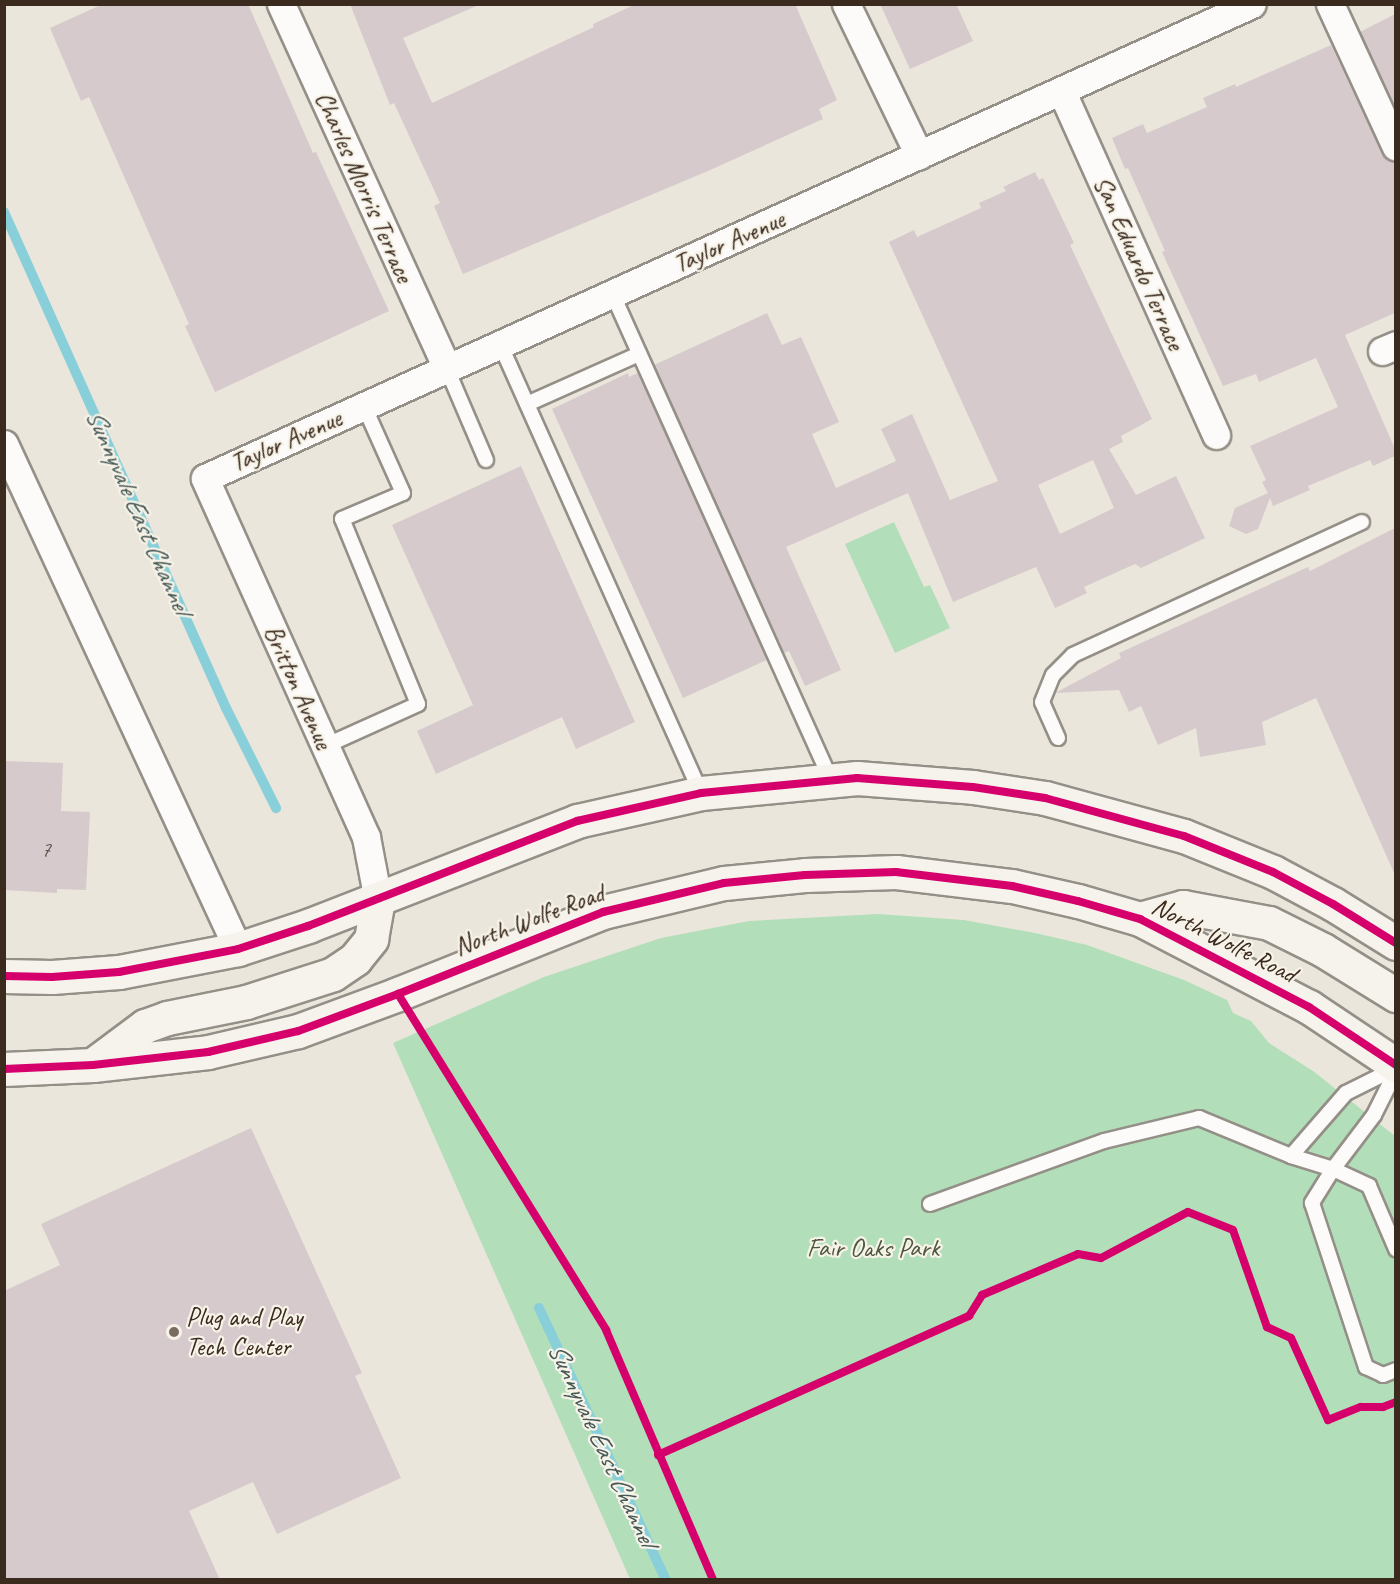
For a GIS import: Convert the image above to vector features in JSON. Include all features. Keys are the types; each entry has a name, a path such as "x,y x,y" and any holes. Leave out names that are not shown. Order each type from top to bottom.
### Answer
{"main road":[{"path":"4,976 52,977 119,972 238,949 378,900 577,821 701,793 831,780 896,779 1035,797 1184,836 1273,872 1334,904 1395,943"},
{"name":"North Wolfe Road","path":"4,1069 93,1065 208,1052 298,1030 398,994 603,912 724,884 805,875 896,872 1012,886 1078,901 1140,919 1310,1007 1395,1068"},
{"path":"93,1065 145,1026 167,1018 246,1002 333,974 355,959 371,939 378,900"},
{"path":"1140,919 1183,907 1269,923 1323,950 1395,995"}],"street":[{"name":"Charles Morris Terrace","path":"281,4 447,369"},
{"path":"846,4 918,155"},
{"name":"Taylor Avenue","path":"205,478 1062,92 1196,16 1252,4"},
{"path":"1330,4 1395,147"},
{"name":"San Eduardo Terrace","path":"1062,92 1216,435"},
{"path":"4,444 238,949"},
{"name":"Britton Avenue","path":"205,478 366,837 378,900"}],"lane":[{"path":"613,295 831,780"},
{"path":"501,346 701,793"},
{"path":"527,404 639,354"},
{"path":"447,369 486,460"},
{"path":"325,746 418,704 342,519 403,493 364,406"},
{"path":"1058,738 1042,702 1053,675 1073,655 1362,522"},
{"path":"1291,1156 1346,1093 1395,1068"},
{"path":"1395,1068 1374,1115 1333,1169 1312,1203 1366,1367 1383,1375 1395,1370"},
{"path":"930,1204 1104,1141 1199,1118 1291,1156 1333,1169 1369,1186 1395,1249"}],"green space":[{"path":"894,522 924,587 930,585 950,628 895,653 845,544"},
{"name":"Fair Oaks Park","path":"878,914 964,920 1035,933 1087,945 1184,980 1227,1000 1233,1013 1251,1021 1269,1043 1313,1071 1395,1136 1395,1579 630,1579 393,1043 544,977 661,938 749,921"}],"building":[{"path":"103,4 248,4 313,153 316,152 389,311 215,392 185,326 189,324 89,97 81,101 50,28"},
{"path":"350,4 481,4 403,38 432,103 594,27 593,24 636,4 795,4 837,100 819,109 823,119 708,171 463,274 434,206 440,203 394,103 390,105"},
{"path":"880,4 956,4 973,41 910,69"},
{"path":"1395,14 1395,108 1360,32"},
{"path":"1331,45 1382,154 1387,160 1395,163 1395,313 1345,335 1395,449 1395,456 1373,466 1370,460 1308,486 1310,490 1273,506 1270,498 1258,529 1246,534 1229,526 1235,508 1268,493 1262,482 1266,480 1250,446 1338,407 1316,358 1259,382 1256,374 1223,386 1162,252 1165,251 1128,168 1125,169 1112,138 1143,124 1147,133 1207,107 1203,98 1235,84 1236,87"},
{"path":"1035,172 1039,180 1043,178 1074,243 1070,245 1152,419 1121,436 1123,442 1109,449 1136,495 1176,476 1205,538 1141,568 1135,564 1084,587 1087,593 1055,608 1036,567 953,602 908,493 786,547 841,670 805,686 789,651 784,653 654,365 767,313 782,345 801,337 839,422 812,434 836,488 896,461 881,429 912,414 950,500 998,481 889,242 914,230 917,237 981,208 979,203 1006,191 1003,187","holes":["1093,460 1114,508 1060,534 1038,485"]},
{"path":"628,373 629,377 638,373 767,660 683,698 552,409"},
{"path":"521,466 635,722 576,749 562,717 436,774 417,731 473,705 392,525"},
{"path":"1395,528 1395,875 1316,698 1262,722 1266,745 1200,757 1196,728 1158,745 1141,706 1129,712 1119,690 1055,693 1121,658 1119,653 1308,567 1310,571"},
{"path":"4,761 63,763 61,811 90,812 86,890 57,889 57,893 4,890"},
{"name":"Plug and Play Tech Center","path":"251,1128 362,1373 355,1376 401,1478 277,1534 253,1482 189,1511 220,1580 4,1580 4,1291 60,1265 41,1224"}],"waterway":[{"name":"Sunnyvale East Channel","path":"4,212 226,708 276,808"},
{"name":"Sunnyvale East Channel","path":"539,1308 666,1580"}],"cycle path":[{"path":"4,976 52,977 119,972 238,949 308,926 577,821 701,793 857,778 973,787 1045,798 1184,836 1273,872 1333,904 1396,943"},
{"path":"4,1069 93,1065 208,1052 298,1031 398,994 603,912 724,883 805,875 896,872 1012,886 1078,901 1140,919 1309,1007 1396,1065"},
{"path":"398,994 606,1330 713,1580"},
{"path":"658,1455 969,1316 982,1295 1078,1254 1101,1258 1188,1212 1233,1230 1267,1327 1291,1338 1328,1420 1361,1407 1383,1407 1396,1402"}],"place":[{"name":"Plug and Play Tech Center","path":"174,1332"}]}
